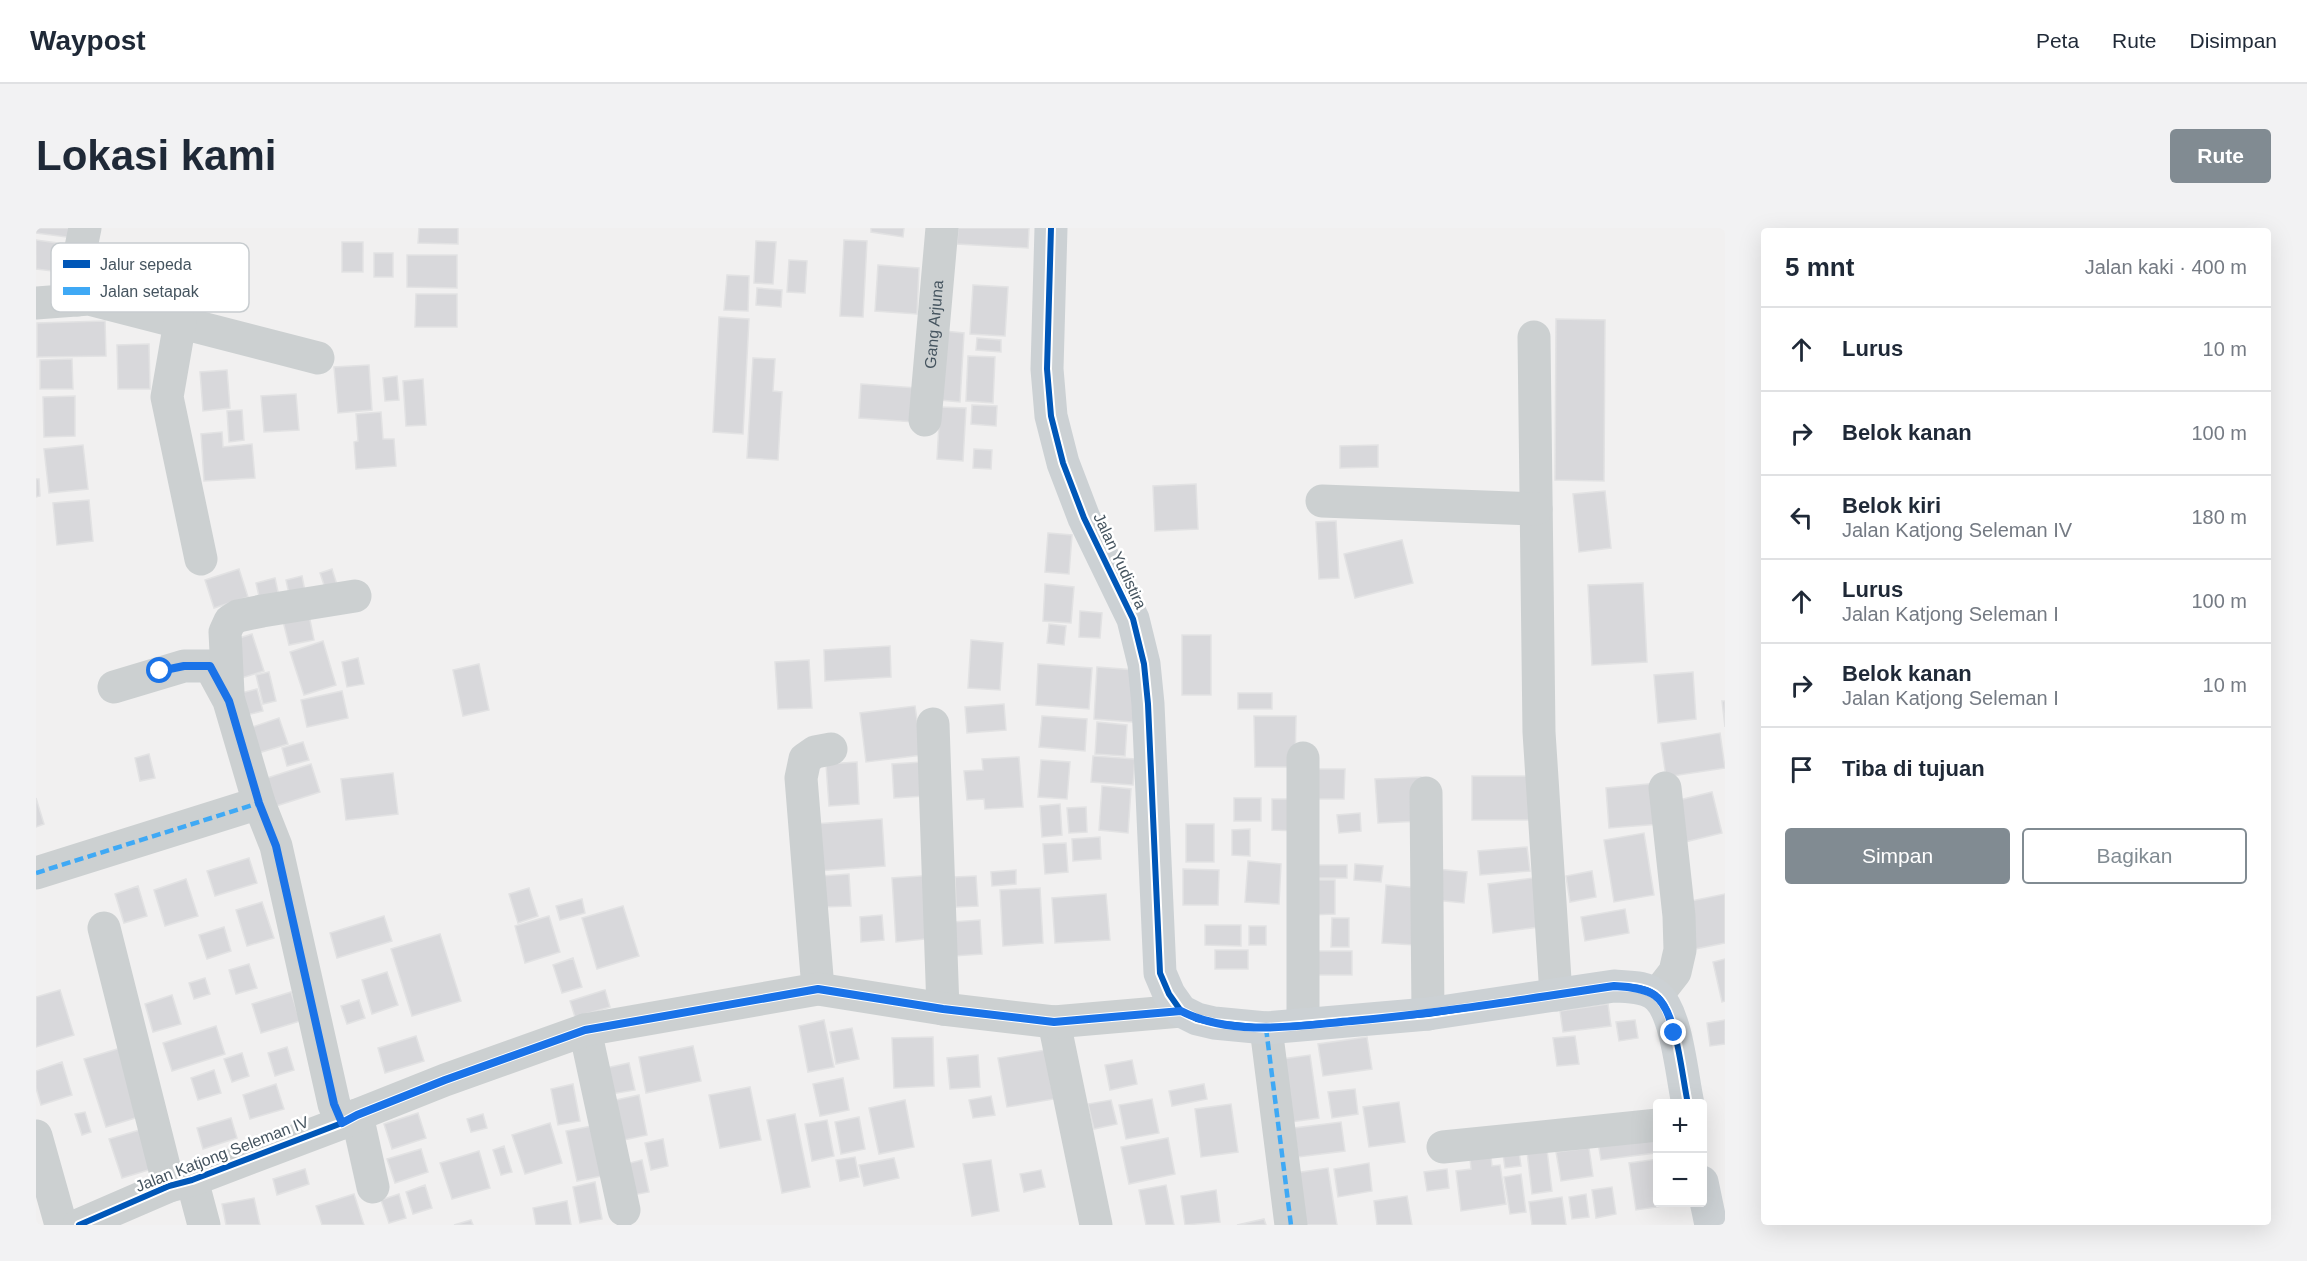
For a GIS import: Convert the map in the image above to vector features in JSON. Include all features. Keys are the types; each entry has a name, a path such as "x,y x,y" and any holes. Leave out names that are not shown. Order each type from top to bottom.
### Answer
{"street":[{"path":"82,243 85,228"},
{"name":"Gang Arjuna","path":"925,420 942,228"},
{"name":"Jalan Yudistira","path":"1051,228 1047,369 1051,416 1063,463 1084,518 1133,619 1144,664 1148,704 1160,973 1169,994 1181,1011"},
{"path":"36,303 51,302"},
{"path":"140,312 318,358"},
{"path":"180,322 167,397 201,559"},
{"path":"1534,337 1539,732 1556,995"},
{"path":"1322,501 1536,509"},
{"path":"229,701 225,632 230,621 238,616 262,611 355,596"},
{"path":"114,687 184,666 210,666 229,701 259,803 276,846 334,1104 349,1119 373,1187"},
{"path":"933,724 943,1009"},
{"path":"818,989 801,778 805,759 814,752 831,748"},
{"path":"1303,758 1303,1024"},
{"path":"1657,995 1675,972 1680,950 1679,916 1665,788"},
{"path":"1426,793 1428,1014"},
{"path":"36,873 259,803"},
{"path":"104,928 180,1183 204,1225"},
{"path":"1181,1011 1197,1019 1214,1023 1266,1028 1428,1014 1614,986 1639,987 1657,995 1669,1012 1687,1099"},
{"name":"Jalan Katjong Seleman IV","path":"79,1225 180,1183 445,1080 585,1030 818,989 943,1009 1054,1022 1181,1011"},
{"path":"1054,1022 1096,1225"},
{"path":"1266,1028 1291,1225"},
{"path":"585,1030 624,1210"},
{"path":"1443,1147 1653,1126"},
{"path":"36,1136 61,1225"},
{"path":"1707,1204 1712,1225"}],"building":[{"path":"36,228 75,228 74,238 36,233"},
{"path":"419,228 458,228 458,244 418,243"},
{"path":"871,228 904,228 903,237 871,232"},
{"path":"958,228 1029,228 1028,248 957,244"},
{"path":"36,240 58,243 51,243 51,271 36,269"},
{"path":"844,240 867,241 863,317 840,316"},
{"path":"756,241 776,242 773,284 754,283"},
{"path":"342,242 363,242 363,272 342,272"},
{"path":"374,253 393,253 393,277 374,277"},
{"path":"407,255 457,255 457,288 407,287"},
{"path":"789,260 807,261 805,293 787,292"},
{"path":"878,265 919,268 917,314 875,311"},
{"path":"727,275 749,276 748,311 724,310"},
{"path":"973,285 1008,287 1005,336 970,334"},
{"path":"757,288 782,290 781,307 756,305"},
{"path":"416,294 457,294 457,327 415,327"},
{"path":"719,317 749,319 743,434 713,432"},
{"path":"1556,319 1605,320 1604,481 1555,480"},
{"path":"105,321 106,356 37,357 37,323"},
{"path":"944,331 964,333 960,402 940,400"},
{"path":"977,338 1001,340 1001,352 976,350"},
{"path":"149,344 150,389 118,389 117,345"},
{"path":"968,356 995,357 993,403 966,401"},
{"path":"753,358 775,359 773,391 782,392 778,460 747,458"},
{"path":"72,359 73,389 40,389 40,360"},
{"path":"369,365 372,410 338,413 334,367"},
{"path":"227,370 230,408 203,411 200,372"},
{"path":"397,376 399,400 385,401 383,378"},
{"path":"423,379 426,425 406,426 403,381"},
{"path":"861,384 917,388 915,422 859,418"},
{"path":"296,394 299,430 264,432 261,396"},
{"path":"75,396 75,436 44,437 43,397"},
{"path":"972,405 997,406 996,426 971,424"},
{"path":"940,407 966,408 963,461 937,459"},
{"path":"242,410 244,440 229,442 227,411"},
{"path":"381,412 383,439 394,439 396,466 356,469 354,442 358,441 356,414"},
{"path":"222,432 223,447 252,444 255,478 204,481 201,434"},
{"path":"83,445 88,489 49,493 44,449"},
{"path":"1378,445 1378,467 1340,468 1340,446"},
{"path":"974,449 992,450 991,469 973,468"},
{"path":"36,479 39,479 40,496 36,497"},
{"path":"1196,484 1198,529 1155,531 1153,486"},
{"path":"1605,491 1611,548 1579,552 1573,494"},
{"path":"89,500 93,541 57,545 53,503"},
{"path":"1336,521 1339,578 1319,579 1316,522"},
{"path":"1048,533 1072,535 1069,574 1045,572"},
{"path":"1402,540 1413,583 1355,598 1344,554"},
{"path":"239,569 248,597 214,608 205,580"},
{"path":"332,569 339,591 327,594 320,573"},
{"path":"302,576 306,596 290,599 286,580"},
{"path":"275,578 280,601 261,605 256,583"},
{"path":"1643,583 1647,662 1592,665 1588,585"},
{"path":"1045,584 1074,587 1071,623 1043,621"},
{"path":"1080,611 1102,613 1100,638 1079,637"},
{"path":"309,615 314,640 289,645 283,621"},
{"path":"1049,624 1066,626 1064,645 1047,643"},
{"path":"252,634 264,671 238,679 227,642"},
{"path":"1182,635 1211,635 1211,695 1182,695"},
{"path":"971,640 1003,643 1000,690 968,688"},
{"path":"323,641 336,685 304,695 290,652"},
{"path":"890,646 891,677 825,681 824,650"},
{"path":"358,658 364,684 347,687 342,662"},
{"path":"809,660 812,708 778,709 775,662"},
{"path":"479,664 489,710 463,716 453,670"},
{"path":"1038,664 1092,668 1089,709 1036,705"},
{"path":"1097,667 1136,670 1133,722 1094,719"},
{"path":"269,672 276,701 263,704 256,675"},
{"path":"1693,672 1696,719 1658,723 1654,675"},
{"path":"257,689 263,711 242,716 237,694"},
{"path":"342,691 348,718 307,727 301,700"},
{"path":"1238,693 1272,693 1272,709 1238,709"},
{"path":"1722,701 1725,701 1725,727"},
{"path":"1004,704 1006,730 967,733 965,707"},
{"path":"915,706 922,755 866,762 860,713"},
{"path":"1042,716 1087,719 1085,751 1039,747"},
{"path":"1254,716 1296,716 1295,767 1255,767"},
{"path":"279,718 288,744 252,755 244,730"},
{"path":"1097,722 1127,725 1125,756 1095,754"},
{"path":"1720,733 1725,768 1666,777 1661,743"},
{"path":"303,742 309,760 287,766 282,748"},
{"path":"149,754 155,778 140,781 135,758"},
{"path":"1093,756 1135,759 1133,785 1091,782"},
{"path":"1019,757 1023,807 985,809 984,799 967,800 964,771 983,770 982,759"},
{"path":"1041,760 1070,762 1067,799 1038,797"},
{"path":"857,762 859,804 829,806 826,764"},
{"path":"922,762 925,796 894,798 892,764"},
{"path":"311,764 320,792 273,807 264,779"},
{"path":"1313,769 1345,769 1344,799 1314,799"},
{"path":"393,773 398,814 346,820 341,779"},
{"path":"1472,776 1531,776 1531,820 1472,820"},
{"path":"1421,777 1423,821 1378,823 1375,779"},
{"path":"1658,783 1661,824 1609,828 1606,788"},
{"path":"1102,786 1131,789 1128,833 1099,830"},
{"path":"1712,792 1722,833 1681,843 1671,802"},
{"path":"36,798 44,824 36,827"},
{"path":"1234,798 1261,798 1261,821 1234,821"},
{"path":"1272,799 1297,799 1297,831 1272,830"},
{"path":"1060,804 1062,835 1042,837 1040,806"},
{"path":"1086,807 1087,832 1069,833 1067,808"},
{"path":"1360,813 1361,831 1339,833 1337,815"},
{"path":"882,819 885,866 818,871 815,824"},
{"path":"1186,824 1214,824 1214,862 1186,862"},
{"path":"1250,829 1250,856 1232,855 1232,830"},
{"path":"1644,833 1654,895 1614,902 1604,840"},
{"path":"1100,837 1101,859 1073,861 1072,839"},
{"path":"1066,843 1068,872 1045,874 1043,844"},
{"path":"1527,847 1530,871 1480,875 1478,851"},
{"path":"249,858 257,883 215,896 207,871"},
{"path":"1248,861 1281,864 1279,904 1245,902"},
{"path":"1355,864 1383,866 1381,882 1354,880"},
{"path":"1308,865 1347,865 1347,878 1307,878"},
{"path":"1183,869 1219,870 1218,905 1183,905"},
{"path":"1437,869 1467,872 1464,903 1434,900"},
{"path":"1016,870 1016,884 992,886 991,872"},
{"path":"1592,871 1596,897 1570,902 1566,876"},
{"path":"849,874 851,906 823,907 821,876"},
{"path":"935,875 935,938 896,942 892,878"},
{"path":"976,876 978,906 956,907 955,877"},
{"path":"1533,878 1539,927 1493,933 1488,884"},
{"path":"186,879 198,916 165,926 154,890"},
{"path":"1308,880 1335,880 1335,914 1309,915"},
{"path":"1386,885 1419,888 1415,945 1382,943"},
{"path":"138,886 147,916 124,923 115,894"},
{"path":"529,888 538,916 518,923 509,894"},
{"path":"1040,888 1043,943 1003,946 1000,890"},
{"path":"1106,894 1110,940 1055,943 1052,898"},
{"path":"1725,894 1725,943 1695,949 1686,902"},
{"path":"582,899 585,913 560,920 556,906"},
{"path":"262,902 274,938 247,946 236,910"},
{"path":"623,906 639,956 597,969 582,918"},
{"path":"1625,909 1629,933 1585,941 1581,917"},
{"path":"882,915 884,940 861,942 860,917"},
{"path":"384,916 392,941 337,958 330,933"},
{"path":"549,916 560,952 525,963 515,926"},
{"path":"1332,918 1349,918 1349,947 1331,947"},
{"path":"980,920 982,954 954,956 952,922"},
{"path":"1205,925 1241,925 1241,946 1205,945"},
{"path":"1249,926 1266,926 1266,945 1249,945"},
{"path":"224,927 231,951 207,959 199,935"},
{"path":"440,934 461,1001 412,1016 391,949"},
{"path":"1215,950 1248,950 1248,969 1215,969"},
{"path":"1314,951 1352,951 1352,975 1314,975"},
{"path":"573,958 582,987 562,993 553,965"},
{"path":"1725,959 1725,1001 1722,1002 1713,962"},
{"path":"249,964 257,988 236,994 229,970"},
{"path":"387,972 398,1005 372,1014 362,980"},
{"path":"205,978 210,994 194,999 189,983"},
{"path":"60,990 74,1035 36,1047 36,997"},
{"path":"605,990 610,1007 575,1017 570,1001"},
{"path":"291,992 300,1021 261,1033 252,1004"},
{"path":"172,995 181,1024 153,1032 145,1004"},
{"path":"359,1000 365,1018 347,1024 341,1006"},
{"path":"1608,1004 1611,1026 1563,1032 1560,1011"},
{"path":"824,1020 834,1067 808,1072 799,1026"},
{"path":"1635,1020 1638,1038 1619,1041 1616,1022"},
{"path":"1725,1020 1725,1044 1710,1046 1707,1023"},
{"path":"216,1026 225,1054 172,1071 163,1043"},
{"path":"852,1028 859,1059 836,1064 830,1032"},
{"path":"416,1036 424,1061 385,1073 378,1048"},
{"path":"1575,1036 1579,1064 1557,1066 1553,1038"},
{"path":"933,1037 934,1086 894,1088 892,1038"},
{"path":"1367,1037 1372,1069 1323,1076 1318,1044"},
{"path":"693,1046 701,1081 646,1093 639,1057"},
{"path":"124,1047 145,1115 106,1127 84,1059"},
{"path":"287,1047 294,1070 275,1076 268,1053"},
{"path":"1045,1050 1054,1099 1007,1107 998,1058"},
{"path":"242,1053 249,1076 232,1082 224,1059"},
{"path":"978,1055 980,1087 950,1089 947,1058"},
{"path":"1310,1055 1319,1118 1291,1122 1282,1059"},
{"path":"1132,1060 1137,1084 1110,1090 1105,1065"},
{"path":"62,1062 72,1095 41,1105 36,1088 36,1071"},
{"path":"629,1063 635,1090 606,1095 601,1069"},
{"path":"214,1070 221,1093 198,1100 191,1078"},
{"path":"843,1078 849,1110 820,1116 813,1084"},
{"path":"276,1084 284,1109 250,1119 243,1095"},
{"path":"573,1084 580,1121 558,1125 551,1089"},
{"path":"1204,1084 1207,1099 1172,1106 1169,1091"},
{"path":"750,1087 761,1140 720,1148 709,1095"},
{"path":"1355,1089 1358,1114 1332,1118 1328,1092"},
{"path":"639,1095 647,1135 610,1143 602,1103"},
{"path":"991,1096 995,1115 973,1118 969,1100"},
{"path":"1152,1099 1159,1133 1126,1139 1119,1105"},
{"path":"905,1100 914,1147 879,1154 869,1108"},
{"path":"1111,1100 1117,1124 1094,1129 1088,1104"},
{"path":"1399,1102 1405,1142 1369,1147 1363,1107"},
{"path":"1231,1104 1238,1152 1201,1157 1195,1109"},
{"path":"85,1112 91,1132 82,1135 75,1114"},
{"path":"418,1113 426,1138 392,1149 384,1124"},
{"path":"483,1114 487,1128 471,1132 467,1119"},
{"path":"795,1114 810,1187 782,1193 767,1120"},
{"path":"859,1117 865,1149 841,1154 835,1122"},
{"path":"231,1118 237,1138 203,1149 197,1128"},
{"path":"827,1120 834,1156 812,1161 805,1124"},
{"path":"1341,1122 1345,1151 1298,1157 1294,1128"},
{"path":"550,1123 562,1163 525,1174 512,1135"},
{"path":"592,1126 602,1176 577,1181 566,1131"},
{"path":"143,1129 155,1168 122,1178 109,1139"},
{"path":"1652,1130 1653,1153 1601,1160 1597,1137"},
{"path":"1168,1138 1175,1174 1129,1184 1121,1147"},
{"path":"663,1139 668,1166 651,1170 645,1143"},
{"path":"504,1146 512,1172 501,1175 493,1150"},
{"path":"1589,1148 1593,1176 1561,1181 1556,1152"},
{"path":"421,1149 428,1172 395,1183 387,1159"},
{"path":"1547,1150 1552,1191 1532,1194 1527,1152"},
{"path":"479,1151 490,1188 452,1199 440,1163"},
{"path":"1519,1152 1521,1166 1505,1168 1503,1154"},
{"path":"1491,1156 1492,1166 1500,1165 1506,1204 1461,1211 1456,1171 1471,1169 1470,1159"},
{"path":"855,1157 859,1177 840,1181 836,1160"},
{"path":"894,1158 899,1178 864,1186 859,1165"},
{"path":"642,1160 649,1192 633,1195 626,1164"},
{"path":"991,1160 999,1211 972,1216 963,1164"},
{"path":"1653,1160 1653,1207 1657,1207 1636,1210 1629,1163"},
{"path":"1369,1163 1372,1191 1338,1197 1334,1169"},
{"path":"1328,1168 1337,1225 1303,1225 1295,1173"},
{"path":"305,1169 309,1184 277,1195 273,1179"},
{"path":"1447,1169 1449,1188 1427,1191 1424,1172"},
{"path":"1041,1170 1045,1187 1024,1192 1020,1174"},
{"path":"1521,1174 1526,1212 1510,1214 1504,1177"},
{"path":"595,1182 602,1219 580,1223 573,1187"},
{"path":"425,1185 432,1208 413,1214 406,1192"},
{"path":"1166,1185 1174,1225 1146,1225 1139,1190"},
{"path":"1612,1187 1616,1214 1596,1218 1592,1190"},
{"path":"1216,1190 1220,1222 1185,1225 1181,1196"},
{"path":"354,1194 364,1225 322,1225 316,1206"},
{"path":"399,1194 406,1218 389,1223 381,1200"},
{"path":"1586,1194 1589,1217 1572,1219 1569,1197"},
{"path":"1407,1196 1412,1225 1377,1225 1374,1201"},
{"path":"1562,1197 1566,1225 1532,1225 1529,1202"},
{"path":"254,1198 260,1225 226,1225 222,1204"},
{"path":"567,1201 571,1225 536,1225 533,1208"},
{"path":"1264,1219 1266,1225 1237,1225"},
{"path":"471,1220 473,1225 454,1225"}],"marked path":[{"path":"36,873 259,803"},
{"path":"1266,1028 1291,1225"}],"cycle path":[{"path":"1051,228 1047,369 1051,416 1063,463 1084,518 1133,619 1144,664 1148,704 1160,973 1169,994 1181,1011 1197,1019 1214,1023 1266,1028 1428,1014 1614,986 1637,988 1654,993 1670,1018 1678,1047 1687,1099"},
{"path":"79,1225 169,1186 192,1180 342,1123 445,1080 585,1030 818,989 943,1009 1054,1022 1181,1011"}],"route":[{"path":"160,671 184,666 210,666 229,701 259,803 276,846 334,1104 342,1123 445,1080 585,1030 818,989 943,1009 1054,1022 1181,1011 1197,1019 1214,1023 1266,1028 1428,1014 1614,986 1639,987 1657,995 1669,1012 1674,1033"}]}
